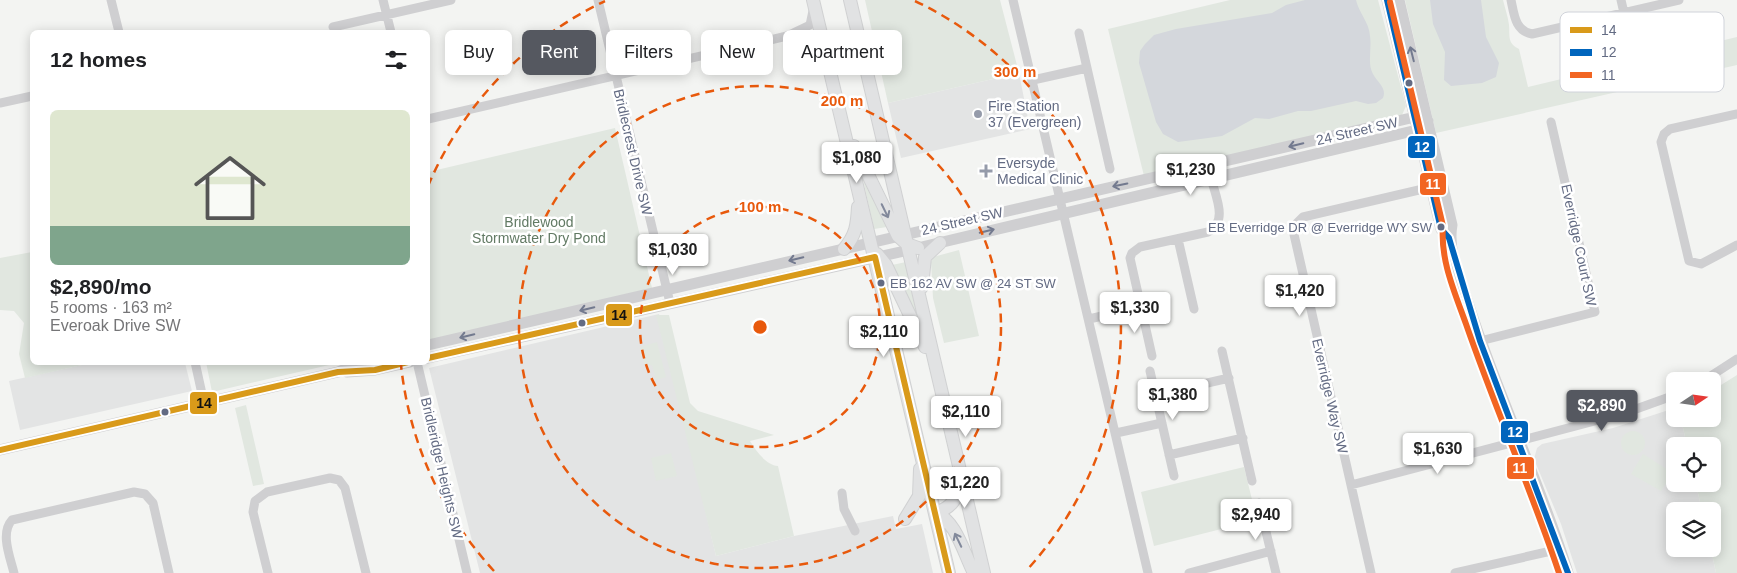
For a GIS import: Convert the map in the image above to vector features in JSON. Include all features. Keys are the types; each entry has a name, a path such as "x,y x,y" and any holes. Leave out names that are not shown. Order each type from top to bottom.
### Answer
{"main road":[{"path":"813,0 820,30"},
{"path":"850,0 984,573"},
{"path":"831,75 949,573"},
{"path":"842,119 907,243"},
{"path":"844,248 852,240 858,226 858,188"},
{"path":"922,310 924,264 929,252 940,243"},
{"path":"873,251 937,374"},
{"path":"905,519 919,496 921,452"},
{"path":"934,513 946,510 955,500 961,476"},
{"path":"934,513 943,516 950,523 974,573"}],"street":[{"path":"111,0 118,30"},
{"path":"383,0 391,30"},
{"path":"333,27 451,0"},
{"name":"Bridlecrest Drive SW","path":"598,0 670,303"},
{"path":"803,30 811,24 813,0"},
{"path":"1014,0 1148,573"},
{"path":"1387,0 1441,229 1450,238"},
{"path":"1399,0 1452,225 1450,238 1480,342 1568,573"},
{"path":"1511,0 1518,26 1524,32 1532,34 1560,28"},
{"path":"1628,12 1679,0"},
{"path":"1079,33 1110,169"},
{"path":"430,119 783,37"},
{"path":"1033,80 1087,68"},
{"path":"0,103 30,96"},
{"path":"1737,114 1670,129 1664,134 1661,142 1689,261 1702,264 1737,244"},
{"name":"24 Street SW","path":"430,358 670,303 907,243 1061,198 1415,117 1428,121"},
{"name":"24 Street SW","path":"430,346 844,248 873,251 907,243 940,243 1064,212 1418,130 1428,121"},
{"name":"Everridge Court SW","path":"1480,342 1594,312 1551,122"},
{"path":"1152,356 1131,266 1132,253 1140,248 1208,232 1218,225 1219,214 1211,178"},
{"name":"Everridge Way SW","path":"1371,573 1296,250 1294,227 1304,217 1443,185"},
{"path":"1178,238 1194,309"},
{"path":"1089,319 1141,307"},
{"path":"1222,351 1252,481"},
{"path":"1717,372 1737,359"},
{"path":"196,365 204,403"},
{"path":"0,450 338,372 355,365"},
{"path":"338,372 375,370 397,365"},
{"name":"Bridleridge Heights SW","path":"418,365 467,573"},
{"path":"1150,371 1174,476"},
{"path":"1155,395 1229,378"},
{"path":"1351,485 1625,413 1666,398"},
{"path":"1116,434 1162,423"},
{"path":"1169,455 1243,438"},
{"path":"268,573 253,512 256,501 267,492 330,478 339,480 346,491 366,573"},
{"path":"14,573 6,534 7,526 12,520 134,492 145,494 152,503 169,573"},
{"path":"842,493 844,509 855,530"},
{"path":"1259,503 1276,573"},
{"path":"1455,573 1560,549"},
{"path":"1189,573 1270,552"}],"shaded area":[{"path":"1305,0 1356,0 1369,31 1371,70 1383,88 1383,98 1376,103 1368,104 1356,101 1311,111 1298,111 1269,119 1255,118 1222,136 1178,142 1163,134 1156,122 1139,63 1140,51 1154,35 1176,29 1272,13 1286,5"},
{"path":"1430,0 1481,0 1486,37 1499,63 1496,77 1482,83 1451,86 1444,80 1445,52 1433,24"},
{"path":"1019,73 1030,129 901,158 888,103"},
{"path":"659,314 716,556 794,536 893,516 896,529 922,524 933,573 480,573 429,368"},
{"path":"82,365 186,365 192,391 20,430 9,381"},
{"path":"1666,411 1666,428 1683,428 1685,437 1666,437 1666,492 1698,492 1700,502 1666,502 1666,557 1713,557 1716,573 1577,573 1561,524 1534,459 1537,448 1542,444 1613,428"}],"green space":[{"path":"865,0 1000,0 1019,73 888,103 882,75 902,75 902,30 872,30"},
{"path":"1230,0 1378,0 1406,106 1402,115 1144,176 1108,29"},
{"path":"1405,0 1503,0 1509,22 1510,39 1515,47 1519,49 1528,87 1560,79 1560,92 1617,92 1436,133"},
{"path":"1737,37 1737,65 1724,68 1724,40"},
{"name":"Bridlewood Stormwater Dry Pond","path":"615,128 652,288 430,341 430,172"},
{"path":"862,175 887,227 874,229"},
{"path":"959,250 979,336 944,343 933,298 931,262 933,257"},
{"path":"30,252 30,365 82,365 25,378 19,354 24,323 14,311 0,310 0,258"},
{"path":"906,262 917,313 914,314 892,265"},
{"path":"656,315 669,315 690,403 698,411 774,435 750,441 765,460 778,466 794,536 716,556"},
{"path":"657,342 666,377 656,380 652,365 645,366 640,347"},
{"path":"207,365 329,365 212,392"},
{"path":"1737,375 1737,573 1716,573 1713,557 1721,557 1721,502 1700,502 1698,492 1721,492 1721,437 1685,437 1683,428 1721,428 1721,385"},
{"path":"246,405 264,484 253,486 235,408"},
{"path":"1633,431 1642,434 1645,443 1642,452 1633,455 1624,452 1621,443 1624,434"},
{"path":"671,453 677,476 656,481 651,458"},
{"path":"1643,454 1666,469 1666,484 1661,491 1631,474"},
{"path":"1244,467 1257,520 1154,546 1141,492"}],"transit line":[{"name":"12","path":"1387,0 1441,229 1449,238 1480,341 1568,573"},
{"name":"11","path":"1390,2 1443,226 1444,251 1449,276 1559,573"},
{"name":"14","path":"430,358 875,257 949,573"},
{"name":"14","path":"0,450 338,372 375,370 396,365"}],"place":[{"name":"Fire Station 37 (Evergreen)","path":"978,114"},
{"name":"Eversyde Medical Clinic","path":"986,171"},
{"name":"EB Everridge DR @ Everridge WY SW","path":"1441,227"},
{"name":"EB 162 AV SW @ 24 ST SW","path":"881,283"}]}
